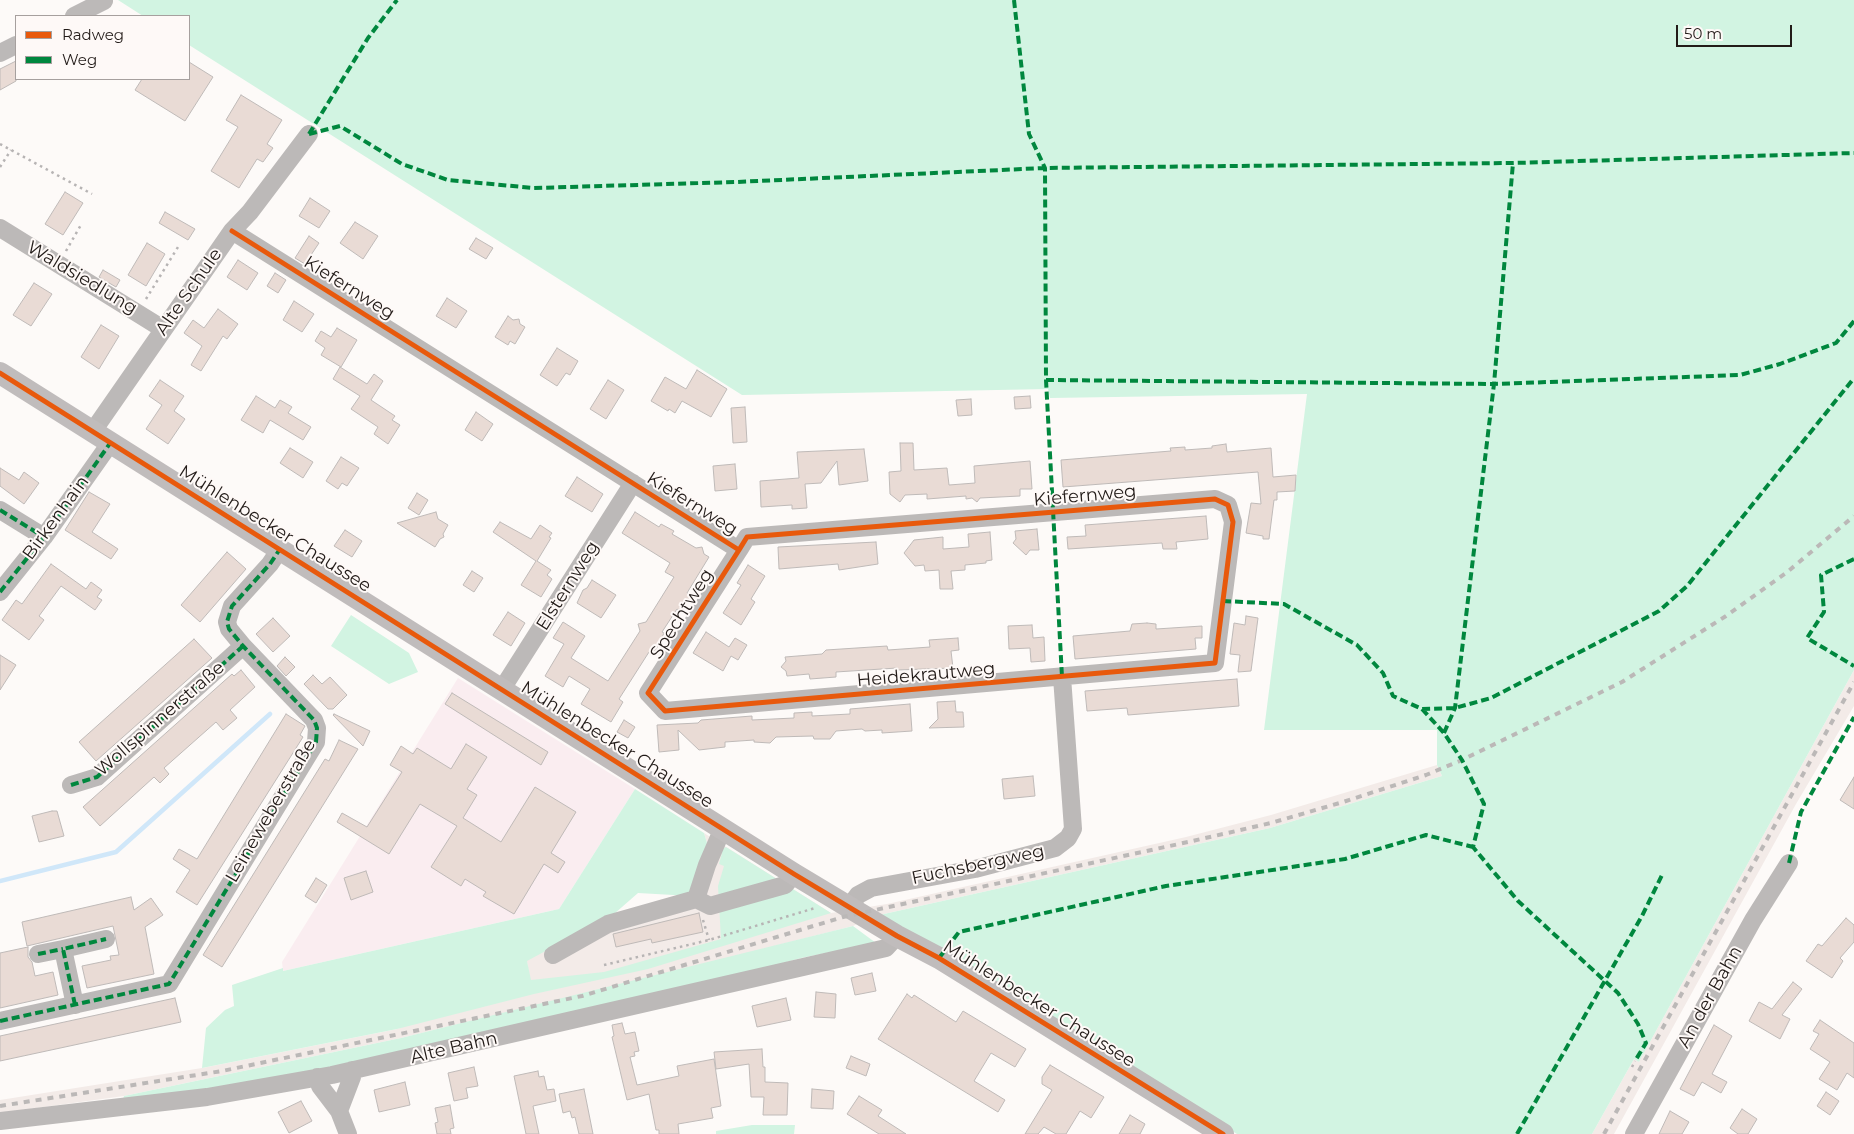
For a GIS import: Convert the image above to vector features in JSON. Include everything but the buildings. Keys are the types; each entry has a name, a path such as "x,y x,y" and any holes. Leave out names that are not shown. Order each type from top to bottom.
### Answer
{"main road":[{"name":"Mühlenbecker Chaussee","path":"0,373 794,874 897,936 939,958 1223,1134"}],"street":[{"path":"76,15 104,1"},
{"path":"0,53 15,46"},
{"name":"Alte Schule","path":"102,437 163,329 232,231 250,212 309,134"},
{"name":"Waldsiedlung","path":"0,228 163,329"},
{"name":"Kiefernweg","path":"232,231 739,550 747,537 1215,499 1228,505 1234,522 1215,663"},
{"name":"Birkenhain","path":"0,592 44,537 102,437"},
{"name":"Elsternweg","path":"502,690 633,483"},
{"path":"0,510 44,537"},
{"name":"Leineweberstraße","path":"0,1021 169,984 316,742 317,728 314,720 243,646 229,629 226,622 232,606 270,564 280,548"},
{"name":"Spechtweg","path":"648,692 739,550"},
{"name":"Wollspinnerstraße","path":"72,785 97,777 243,646"},
{"name":"Heidekrautweg","path":"648,692 665,711 1215,663"},
{"name":"Fuchsbergweg","path":"849,907 858,895 871,888 984,867 1055,848 1068,838 1073,829 1062,677"},
{"path":"696,900 710,856 723,828"},
{"name":"An der Bahn","path":"1634,1134 1753,920 1789,863"},
{"path":"552,955 608,924 696,900 710,906 785,885 794,874"},
{"name":"Alte Bahn","path":"0,1121 207,1097 352,1070 886,948 897,936"},
{"path":"38,954 106,939"},
{"path":"63,949 75,1005"},
{"path":"339,1111 352,1076 352,1070"},
{"path":"317,1077 320,1086 339,1111 348,1134"}],"path":[{"path":"0,144 92,194"},
{"path":"0,167 10,150"},
{"path":"58,263 82,223"},
{"path":"138,312 178,247"},
{"path":"604,965 709,940 818,906"},
{"path":"1632,1068 1635,1061"}],"shaded area":[{"path":"1854,670 1854,706 1796,804 1614,1134 1592,1134 1634,1059 1639,1062"},
{"path":"458,678 635,789 559,909 283,971 282,962"},
{"path":"1437,765 1442,776 1270,828 875,916 853,926 401,1038 124,1096 0,1113 0,1100 202,1068 397,1029 530,980 525,950 691,896 707,843 704,833 831,913 887,904 1186,837 1271,815"}],"green space":[{"path":"118,0 1854,0 1854,670 1639,1062 1634,1059 1592,1134 1237,1134 957,959 875,916 1270,828 1442,776 1437,765 1437,730 1264,730 1307,394 1050,398 1048,389 742,395 190,46 190,15 141,15"},
{"path":"351,615 409,653 418,672 389,684 331,646"},
{"path":"635,789 704,833 707,843 691,896 638,893 614,914 527,961 531,980 604,972 721,939 718,886 724,866 719,864 722,853 719,851 726,847 831,913 648,969 534,994 397,1029 202,1068 206,1028 225,1010 234,1006 232,985 283,968 283,971 559,909"},
{"path":"853,926 876,943 801,958 732,977 331,1072 122,1102 124,1096 401,1038"},
{"path":"752,1125 795,1125 794,1134 716,1134 716,1131"}],"waterway":[{"path":"0,881 116,852 270,714"}],"railway":[{"path":"0,1106 222,1071 582,996 843,917 1271,823 1343,802 1426,775 1462,760 1622,682 1726,616 1786,573 1854,516"},
{"path":"1604,1134 1854,682"}],"marked path":[{"path":"309,134 368,38 397,0"},
{"path":"1014,0 1029,134 1045,168 1046,380 1062,677"},
{"path":"309,134 340,126 402,164 448,180 534,188 736,182 1045,168 1513,163 1854,153"},
{"path":"1444,733 1455,708 1494,384 1513,163"},
{"path":"1046,380 1494,384 1740,375 1780,364 1836,343 1854,321"},
{"path":"1223,601 1284,604 1357,645 1383,673 1393,696 1422,709 1455,708 1491,698 1659,611 1687,586 1854,378"},
{"path":"0,592 44,537 111,442"},
{"path":"0,510 44,537"},
{"path":"0,1021 169,984 316,742 317,728 314,720 243,646 229,629 227,622 232,606 270,564 280,549"},
{"path":"1854,559 1821,575 1824,612 1807,638 1854,666"},
{"path":"71,785 97,777 243,646"},
{"path":"1422,709 1444,733 1462,760 1484,804 1473,847 1518,901 1618,993 1638,1024 1646,1043 1635,1061"},
{"path":"1789,863 1801,812 1854,717"},
{"path":"939,958 959,932 1166,886 1345,859 1426,835 1473,847"},
{"path":"1517,1134 1642,916 1662,875"},
{"path":"75,1005 63,949 106,939"},
{"path":"38,954 63,949"}],"cycle path":[{"path":"232,231 739,550 747,537 1215,499 1228,505 1233,522 1215,663 665,711 648,693 739,550"},
{"path":"0,373 794,874 897,936 939,958 1223,1134"}]}
